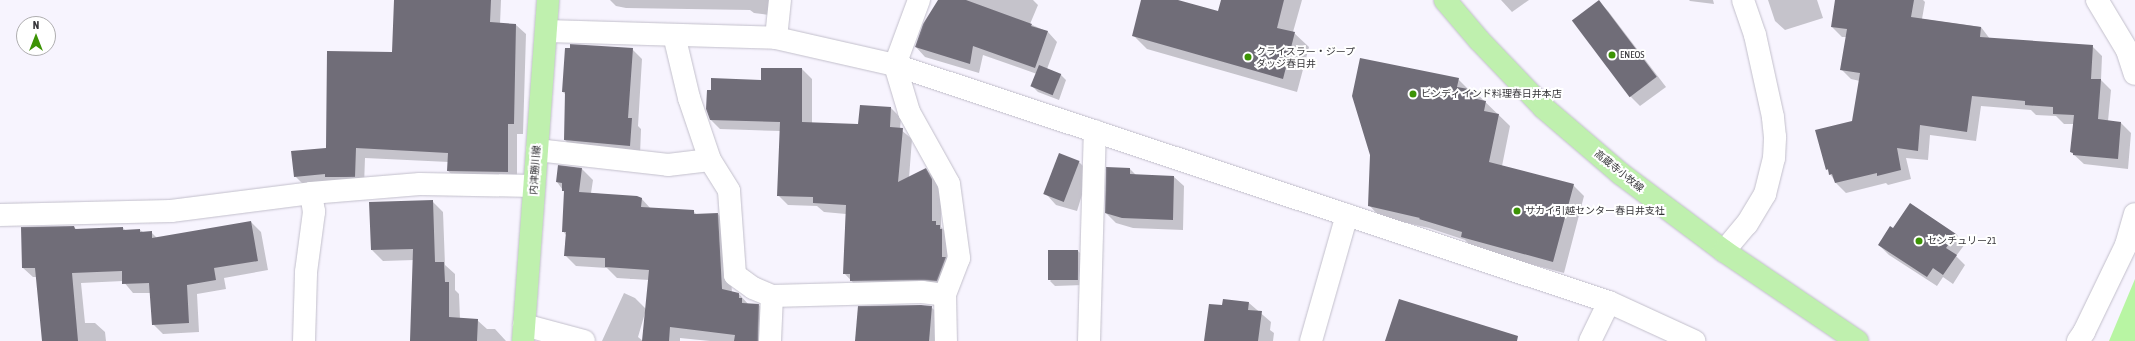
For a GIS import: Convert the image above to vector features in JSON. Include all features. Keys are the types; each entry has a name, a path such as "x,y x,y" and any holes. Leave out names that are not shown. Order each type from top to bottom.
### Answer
{"main road":[{"name":"内津勝川線","path":"524,333 548,0"},
{"name":"高蔵寺小牧線","path":"1445,0 1479,40 1544,108 1621,174 1844,338"}],"street":[{"path":"776,38 780,0"},
{"path":"919,0 895,65 910,112 949,184 960,258 945,294 946,341"},
{"path":"1724,251 1747,224 1765,194 1774,158 1775,137 1773,117 1755,35 1743,0"},
{"path":"2097,0 2127,50 2135,74"},
{"path":"546,32 776,38 895,65 1609,302 1694,341"},
{"path":"674,35 689,98 710,160 729,191 735,275 753,288 772,296 922,292 945,294"},
{"path":"1089,341 1095,131"},
{"path":"536,150 668,165 710,160"},
{"path":"0,215 171,211 311,193 420,184 534,186"},
{"path":"304,341 306,272 314,212 311,193"},
{"path":"2078,341 2084,332 2126,245 2135,214"},
{"path":"1311,341 1347,215"},
{"path":"770,341 772,296"},
{"path":"1590,341 1609,302"},
{"path":"524,333 584,341"}],"green space":[{"path":"2135,279 2135,341 2109,341"}],"building":[{"path":"394,0 491,0 490,22 516,24 514,124 508,124 508,172 447,171 448,153 356,148 355,177 325,177 325,174 294,177 291,151 326,148 327,51 392,52"},
{"path":"938,0 966,0 1032,24 1031,26 1048,31 1035,68 973,46 970,64 915,47 923,24"},
{"name":"クライスラー・ジープ ダッジ春日井","path":"1141,0 1178,0 1218,11 1221,0 1284,0 1277,28 1295,32 1283,79 1132,36"},
{"path":"1599,0 1657,77 1630,97 1572,20"},
{"path":"1835,0 1914,0 1911,17 1981,27 1980,37 2093,45 2091,79 2101,79 2098,119 2121,122 2118,159 2073,155 2073,153 2070,152 2074,115 2053,114 2053,107 2025,105 2025,101 1972,96 1967,132 1920,125 1918,151 1897,148 1901,170 1877,176 1877,173 1835,183 1832,174 1829,175 1828,169 1826,170 1815,130 1852,121 1860,73 1840,70 1847,29 1831,27"},
{"path":"570,44 633,48 628,118 632,118 630,146 564,140 565,92 562,92 565,48 570,48"},
{"path":"1360,58 1459,78 1457,87 1474,90 1472,98 1486,101 1484,111 1499,114 1489,162 1574,184 1553,262 1461,237 1462,232 1419,219 1420,218 1368,206 1370,155 1352,96"},
{"path":"1039,65 1061,74 1053,95 1030,86"},
{"path":"761,68 802,68 802,122 858,124 860,105 891,107 890,127 903,128 898,182 926,168 932,179 932,221 936,221 936,225 940,225 940,229 942,229 942,257 946,257 937,281 850,281 850,274 843,274 846,205 813,203 813,197 777,196 780,122 710,120 706,109 707,90 711,90 711,78 761,80"},
{"path":"1059,153 1080,161 1064,202 1043,194"},
{"path":"558,165 582,168 579,192 637,196 642,198 641,207 694,210 694,214 718,213 722,289 739,293 739,298 742,298 742,303 759,304 758,341 734,341 735,335 670,327 669,341 642,341 649,270 605,267 605,258 564,256 566,232 562,232 564,191 562,191 562,183 556,182"},
{"path":"1106,167 1130,168 1130,174 1174,176 1173,220 1122,218 1105,213"},
{"path":"433,200 435,262 444,262 445,282 449,282 449,317 478,319 477,341 410,341 413,249 371,250 369,202"},
{"path":"1910,203 1956,234 1946,248 1957,255 1943,275 1933,268 1927,277 1878,245 1890,226 1893,228"},
{"path":"251,221 258,261 214,268 216,280 187,285 189,323 152,325 149,283 122,284 122,271 72,273 78,341 42,341 35,268 22,268 21,227 74,226 75,229 123,227 123,230 140,229 140,232 152,231 152,238"},
{"path":"1048,250 1078,250 1078,280 1048,280"},
{"path":"1223,299 1249,302 1248,310 1262,311 1258,341 1204,341 1209,304 1222,305"},
{"path":"1399,299 1518,336 1517,341 1385,341"},
{"path":"858,306 932,306 929,341 855,341"}],"place":[{"name":"ENEOS","path":"1612,55"},
{"name":"クライスラー・ジープ ダッジ春日井","path":"1248,57"},
{"name":"ビンディ インド料理春日井本店","path":"1413,94"},
{"name":"サカイ引越センター春日井支社","path":"1517,211"},
{"name":"センチュリー21","path":"1919,241"}]}
